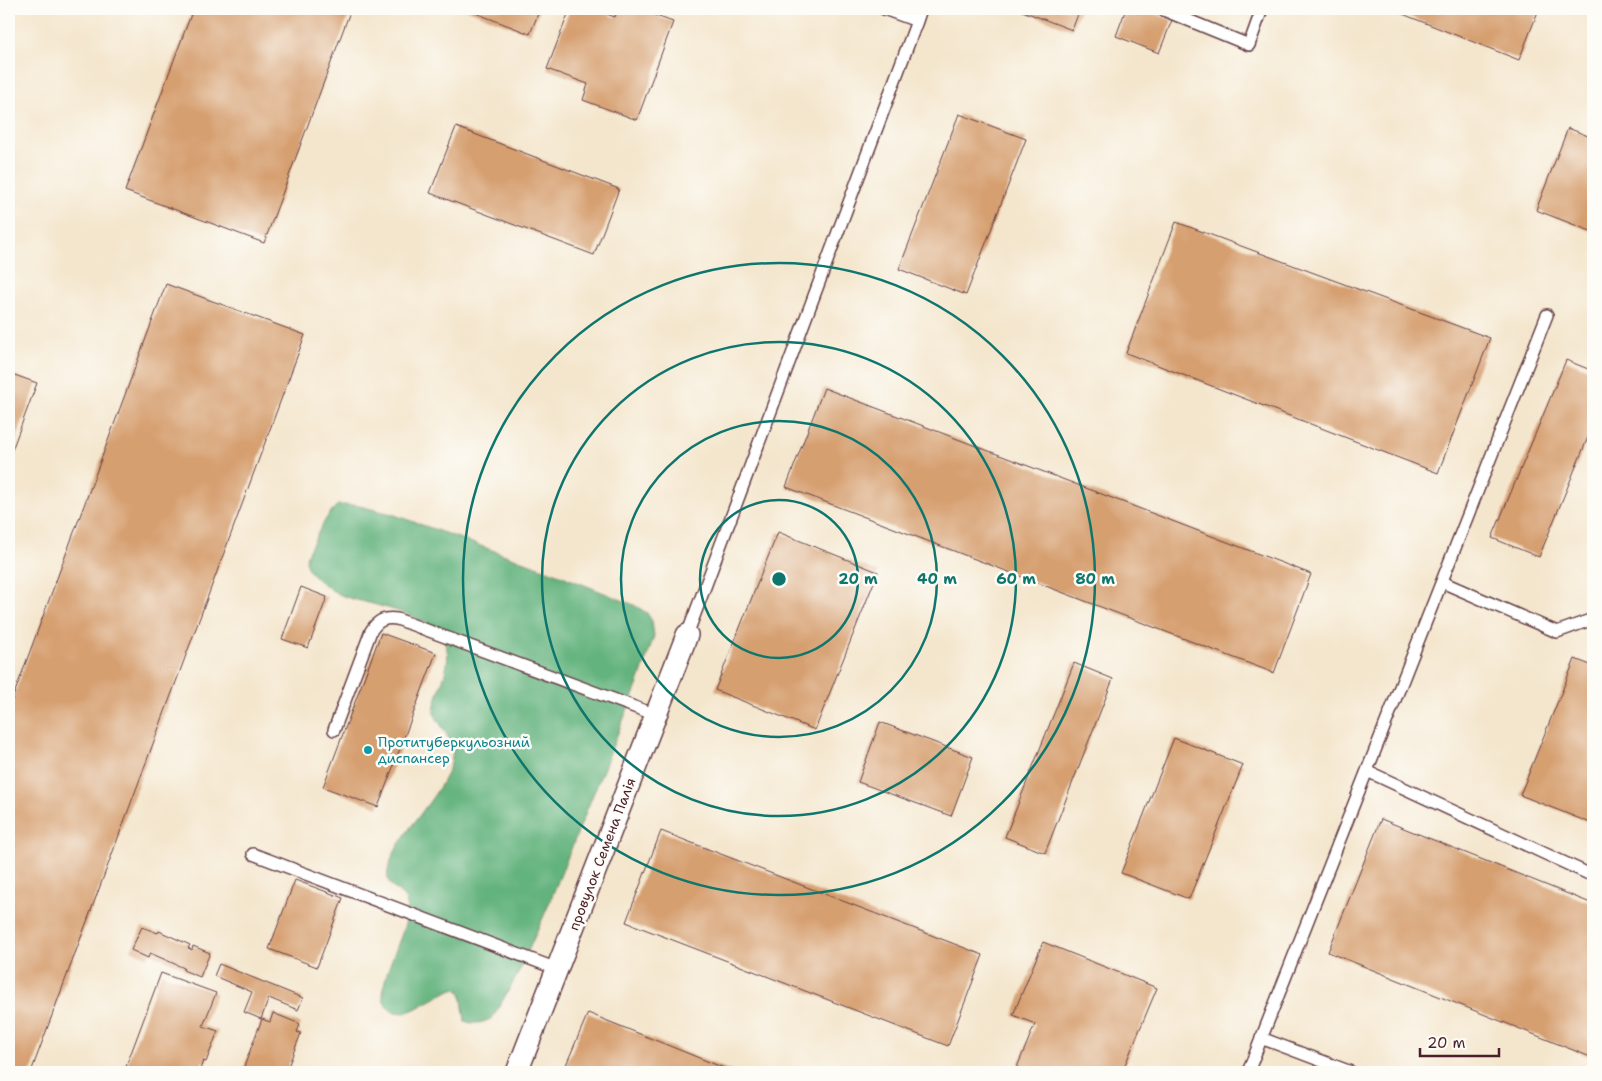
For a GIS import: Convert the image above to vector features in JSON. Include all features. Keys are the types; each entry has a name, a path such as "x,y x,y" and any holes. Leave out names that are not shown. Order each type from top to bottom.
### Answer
{"street":[{"name":"провулок Семена Палія","path":"517,1072 686,635"}],"lane":[{"path":"884,9 917,21"},
{"path":"686,635 921,9"},
{"path":"1161,9 1249,45 1262,9"},
{"path":"1248,1072 1547,315"},
{"path":"1442,582 1557,632 1593,619"},
{"path":"334,730 371,631 376,624 389,618 656,715"},
{"path":"1367,771 1593,876"},
{"path":"253,854 557,969"},
{"path":"1262,1038 1351,1072"}],"green space":[{"path":"338,505 355,505 392,514 550,571 634,605 647,613 652,621 654,636 639,681 546,911 517,976 493,1017 483,1022 472,1023 465,1021 461,993 457,989 452,989 405,1013 393,1012 383,999 385,980 404,927 407,910 405,899 390,884 388,879 390,863 405,835 438,789 452,760 451,743 434,713 448,657 443,639 436,630 426,623 399,612 341,595 324,585 307,567 306,558 308,552 326,520"}],"building":[{"path":"193,9 351,9 264,243 125,191"},
{"path":"465,9 540,9 530,34"},
{"path":"570,9 592,9 615,17 618,9 637,9 673,22 637,120 583,100 588,84 547,69"},
{"path":"1017,9 1080,9 1072,30"},
{"path":"1126,9 1143,9 1172,20 1159,53 1116,36"},
{"path":"1390,9 1539,9 1519,60"},
{"path":"959,114 1026,139 966,295 899,269"},
{"path":"456,127 619,189 594,255 430,193"},
{"path":"1568,128 1593,138 1593,232 1536,210"},
{"path":"1176,222 1490,338 1438,473 1126,353"},
{"path":"166,284 305,335 31,1072 9,1072 9,708"},
{"path":"1566,360 1593,371 1593,425 1539,557 1492,538"},
{"path":"9,373 37,383 9,458"},
{"path":"824,388 1311,574 1274,673 786,487"},
{"path":"778,532 878,572 815,730 715,690"},
{"path":"301,587 327,597 308,648 282,639"},
{"name":"Протитуберкульозний диспансер","path":"381,633 436,653 378,807 323,787"},
{"path":"1575,659 1593,666 1593,824 1520,795"},
{"path":"1074,663 1113,679 1045,853 1005,837"},
{"path":"880,722 973,757 951,816 858,782"},
{"path":"1174,738 1243,765 1189,899 1121,873"},
{"path":"1381,819 1593,904 1593,1058 1328,952"},
{"path":"661,831 983,955 948,1046 626,922"},
{"path":"295,880 343,898 317,967 269,949"},
{"path":"142,927 158,933 159,931 190,945 188,948 192,950 193,946 210,953 200,977 150,953 148,958 131,950"},
{"path":"1043,942 1157,988 1122,1072 1015,1072 1035,1024 1013,1015"},
{"path":"219,964 303,998 298,1010 269,998 261,1019 244,1012 252,992 214,976"},
{"path":"161,973 216,993 203,1026 218,1031 206,1062 203,1061 199,1072 124,1072"},
{"path":"273,1013 300,1024 297,1032 301,1033 286,1072 242,1072 262,1019 270,1022"},
{"path":"588,1013 734,1072 563,1072"}],"place":[{"name":"Протитуберкульозний диспансер","path":"368,750"}]}
